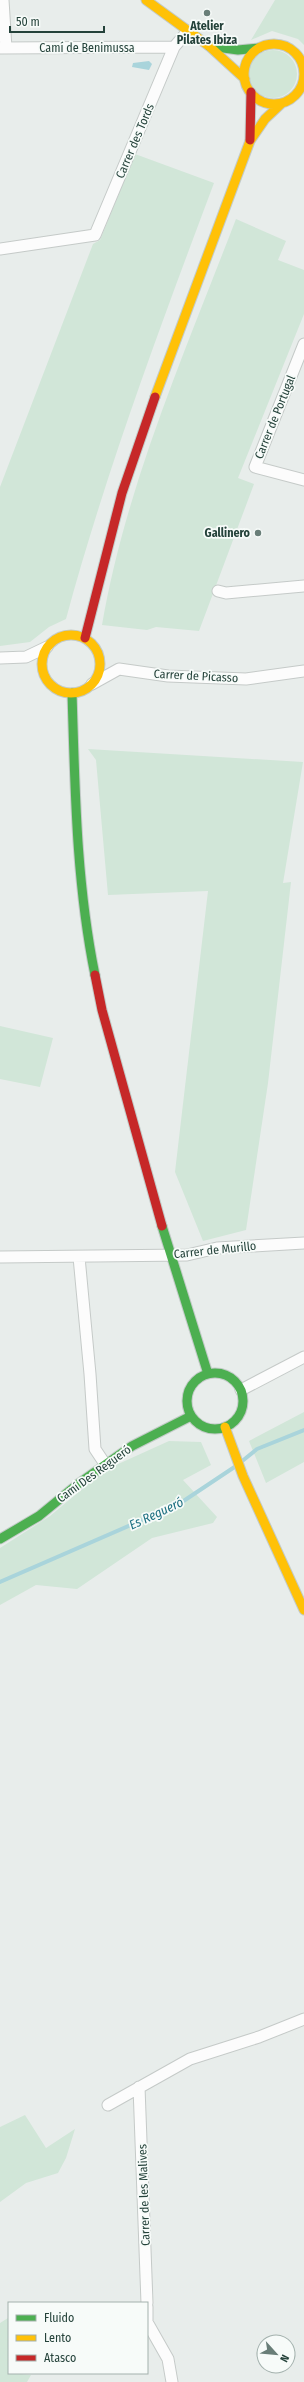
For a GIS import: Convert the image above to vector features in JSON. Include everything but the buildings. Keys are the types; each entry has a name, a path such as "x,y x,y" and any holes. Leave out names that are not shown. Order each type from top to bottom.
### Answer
{"main road":[{"path":"146,0 209,46 245,79 250,92 252,108 250,140"},
{"path":"84,638 118,508 136,449 250,140 265,119 301,88 304,78 304,68 295,52 287,47 276,44 259,48 238,50 209,46"},
{"path":"245,79 248,61 259,48"},
{"path":"250,92 264,102 285,102 304,96"},
{"path":"68,634 84,638 97,650 100,659 100,668 92,684 86,689 72,693 55,688 45,677 42,663 47,647 52,641 68,634"},
{"path":"72,693 78,861 88,940 102,1010 170,1254 208,1374"},
{"path":"208,1374 224,1374 231,1378 241,1390 243,1399 241,1412 233,1423 225,1427 210,1429 202,1426 191,1416 187,1403 189,1390 193,1383 208,1374"},
{"name":"Camí Des Regueró","path":"0,1539 39,1516 105,1464 132,1446 191,1416"},
{"path":"225,1427 243,1476 304,1610"}],"street":[{"path":"3,0 3,48"},
{"name":"Carrer des Tords","path":"0,249 95,235 174,47 188,31"},
{"name":"Camí de Benimussa","path":"3,48 174,47"},
{"name":"Carrer de Portugal","path":"304,344 255,467 304,480"},
{"path":"218,591 226,593 304,586"},
{"path":"2,658 26,657 47,647"},
{"name":"Carrer de Picasso","path":"92,684 119,669 168,676 246,679 304,671"},
{"name":"Carrer de Murillo","path":"0,1257 187,1255 217,1248 304,1244"},
{"path":"79,1257 90,1374 95,1449 105,1464"},
{"path":"241,1390 304,1357"},
{"path":"108,2105 190,2059 259,2037 304,2018"},
{"name":"Carrer de les Malives","path":"139,2087 147,2302"},
{"path":"148,2324 168,2359 172,2382"}],"green space":[{"path":"275,0 304,0 304,45 298,39 272,31 251,40"},
{"path":"268,50 278,50 290,57 297,69 297,79 290,91 278,98 268,98 260,94 253,87 249,79 249,69 253,61 260,54"},
{"path":"135,154 214,183 154,345 116,454 98,509 66,619 49,627 30,642 0,646 0,487 93,244 100,240"},
{"path":"236,219 286,241 278,260 304,270 304,314 238,478 254,484 199,631 156,627 147,630 102,625 126,521 141,470 159,419"},
{"path":"88,749 303,762 283,883 291,882 268,1083 246,1230 203,1241 175,1172 208,891 108,895 96,760"},
{"path":"0,1026 53,1038 40,1087 0,1079"},
{"path":"304,1412 304,1462 266,1483 249,1441"},
{"path":"169,1441 201,1442 211,1465 183,1480 217,1517 213,1523 152,1538 77,1589 36,1585 0,1605 0,1548 50,1516 105,1470"},
{"path":"25,2115 46,2148 75,2129 66,2158 58,2173 26,2183 0,2202 0,2127"},
{"path":"8,2318 8,2374 31,2375 27,2382 0,2382 0,2323"}],"water":[{"path":"149,61 152,64 149,70 132,67 133,63"}],"waterway":[{"name":"Es Regueró","path":"241,1462 257,1449 304,1430"},
{"name":"Es Regueró","path":"0,1582 179,1504 236,1466"}],"traffic: fast":[{"path":"209,46 238,50 259,48"},
{"path":"72,693 80,870 95,975"},
{"path":"162,1226 208,1374"},
{"path":"215,1373 226,1375 235,1381 241,1390 243,1401 241,1412 235,1421 226,1427 215,1429 204,1427 195,1421 189,1412 187,1401 189,1390 195,1381 204,1375 215,1373"},
{"path":"0,1539 39,1516 78,1484 132,1446 191,1416"}],"traffic: slow":[{"path":"146,0 209,46 245,79"},
{"path":"274,44 290,49 295,53 299,58 304,74 299,90 295,95 290,99 274,104 258,99 253,95 249,90 244,74 249,58 253,53 258,49 274,44"},
{"path":"155,397 250,141 265,119 282,103"},
{"path":"65,635 77,635 92,643 100,658 100,664 100,670 92,685 77,693 65,693 50,685 42,670 42,658 50,643 65,635"},
{"path":"225,1427 243,1476 304,1610"}],"traffic: jam":[{"path":"250,140 251,92"},
{"path":"85,638 122,493 155,397"},
{"path":"95,975 102,1010 162,1226"}],"place":[{"name":"Atelier Pilates Ibiza","path":"207,13"},
{"name":"Gallinero","path":"258,533"}]}
